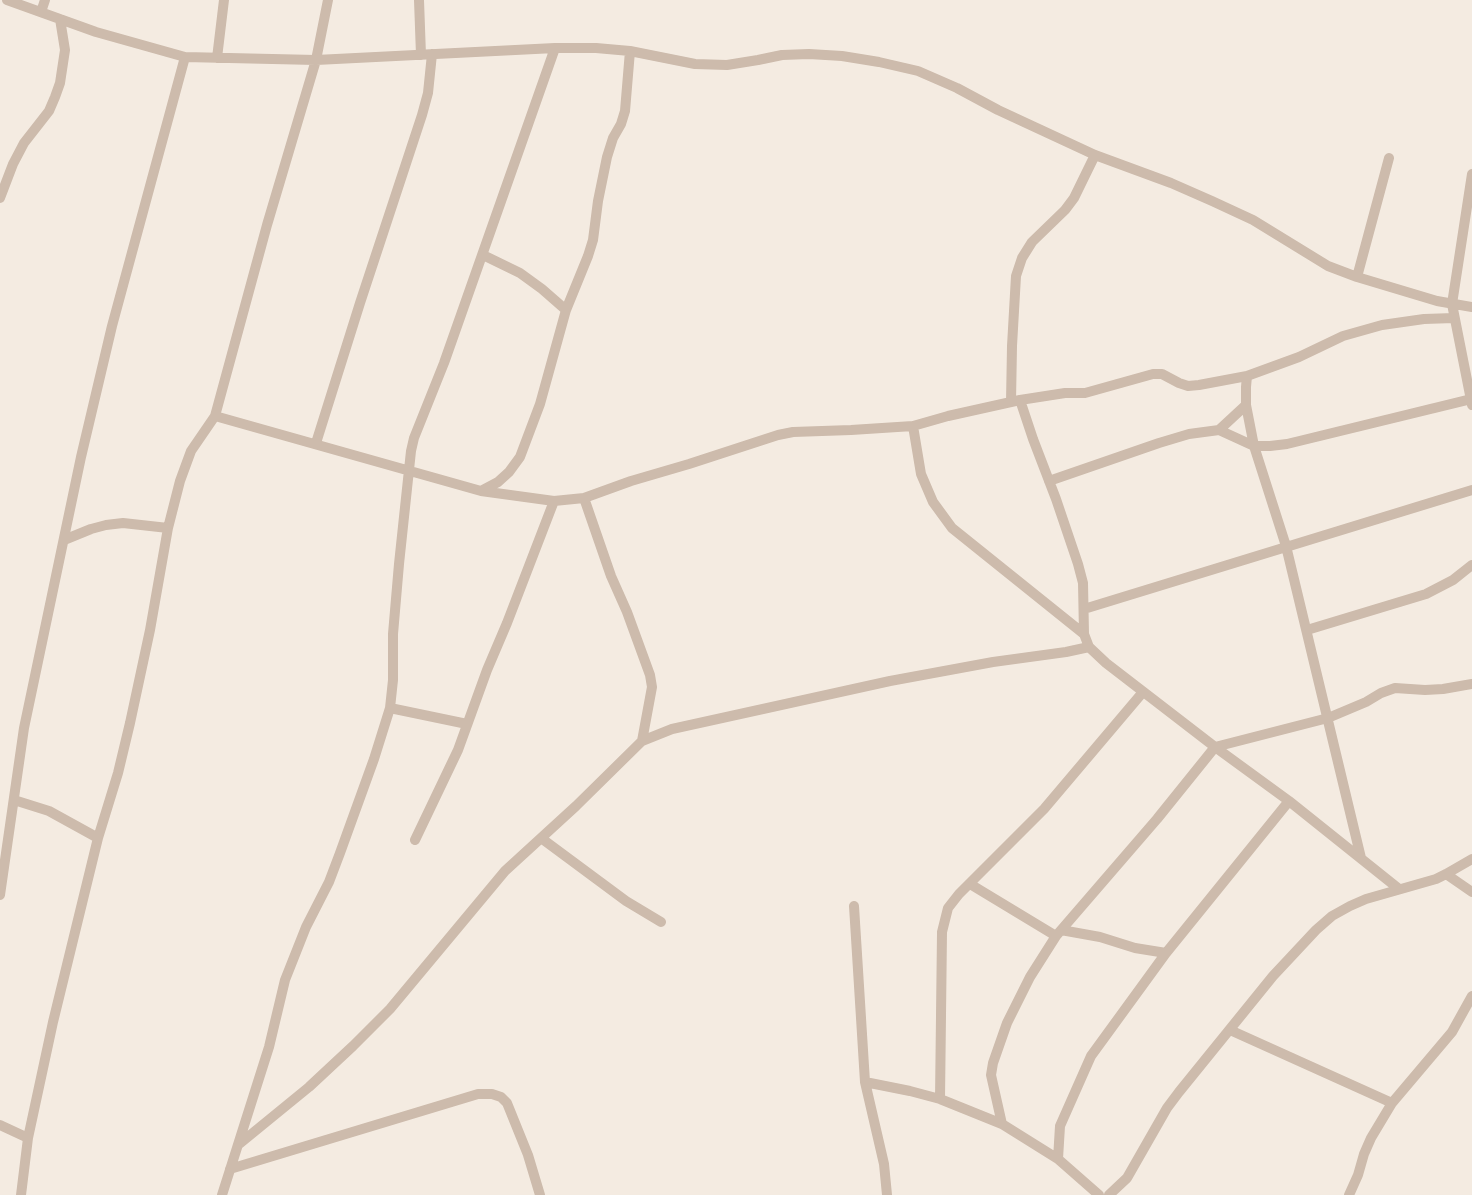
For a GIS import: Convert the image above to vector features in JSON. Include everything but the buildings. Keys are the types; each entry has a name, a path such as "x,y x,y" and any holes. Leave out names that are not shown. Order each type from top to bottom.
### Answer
{"street":[{"path":"7,0 96,32 185,57 316,60 555,48 596,48 630,51 695,64 727,65 782,55 809,54 842,56 879,62 918,72 957,88 998,110 1095,155 1171,183 1212,201 1253,220 1328,266 1357,277 1437,301 1472,307"},
{"path":"42,12 45,0"},
{"path":"217,58 224,0"},
{"path":"21,1195 28,1138 53,1022 98,838 118,773 130,723 150,630 168,528 180,481 191,451 215,416 267,225 316,60 328,0"},
{"path":"418,0 421,55"},
{"path":"0,198 13,164 24,143 49,111 60,83 64,50 60,19"},
{"path":"222,1195 269,1047 285,980 306,927 329,882 374,759 390,708 393,680 393,634 398,564 411,451 414,438 444,363 555,48"},
{"path":"481,491 498,482 509,472 520,457 540,404 566,310 593,240 607,157 613,138 626,112 630,51"},
{"path":"316,443 422,115 428,93 432,54"},
{"path":"0,895 24,728 81,457 112,326 185,57"},
{"path":"1095,155 1074,198 1065,210 1032,242 1022,258 1016,276 1012,346 1015,401 1056,499 1078,564 1083,582 1084,634 1089,647 1106,663 1143,692 1289,801 1399,889"},
{"path":"1357,277 1389,158"},
{"path":"1049,481 1189,434 1219,430 1254,446 1270,446 1287,444 1471,402 1452,304 1472,174"},
{"path":"483,254 520,273 542,289 566,310"},
{"path":"215,416 316,443 481,491 554,501 584,498 631,481 778,435 793,432 913,426 948,416 1015,401 1065,393 1085,393 1153,374 1162,374 1188,386 1247,376 1299,357 1343,336 1382,325 1424,319 1454,318"},
{"path":"1247,376 1246,405 1254,446 1286,546 1361,858"},
{"path":"1219,430 1246,405"},
{"path":"913,426 921,474 933,502 952,528 1084,634"},
{"path":"1084,608 1472,490"},
{"path":"584,498 611,576 627,612 650,675 652,687 642,742"},
{"path":"415,840 458,750 487,670 507,623 554,501"},
{"path":"64,540 91,529 106,525 123,524 168,528"},
{"path":"1307,630 1426,594 1453,580 1472,564"},
{"path":"238,1144 309,1087 390,1009 505,871 642,742 672,729 890,681 994,662 1066,652 1089,647"},
{"path":"1002,1124 991,1075 993,1063 1007,1023 1030,977 1059,933 1157,819 1215,747 1328,718 1395,688 1424,690 1443,689 1472,684"},
{"path":"940,1099 942,932 948,908 959,894 1044,809 1143,692"},
{"path":"390,708 467,724"},
{"path":"14,800 49,811 98,838"},
{"path":"1058,1159 1060,1126 1091,1056 1166,953 1289,801"},
{"path":"541,838 626,901 661,922"},
{"path":"1109,1195 1127,1178 1167,1108 1273,976 1316,930 1332,916 1350,906 1366,899 1446,874 1472,859"},
{"path":"1446,874 1472,892"},
{"path":"970,884 1059,933 1100,938 1135,948 1166,953"},
{"path":"854,906 865,1082 884,1164 887,1195"},
{"path":"1349,1195 1371,1138 1392,1103 1452,1032 1472,996"},
{"path":"1230,1030 1392,1103"},
{"path":"865,1082 940,1099 1002,1124 1058,1159 1098,1195"},
{"path":"230,1169 478,1094 492,1094 501,1097 507,1103 528,1155 540,1195"},
{"path":"0,1125 28,1138"}]}
